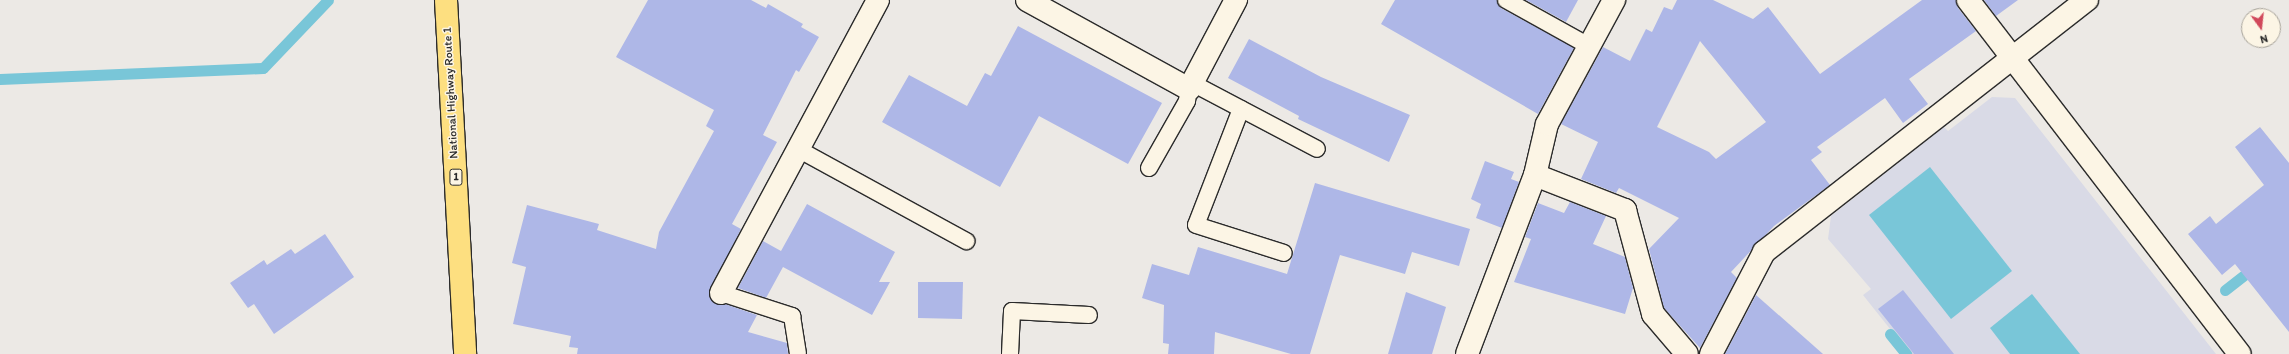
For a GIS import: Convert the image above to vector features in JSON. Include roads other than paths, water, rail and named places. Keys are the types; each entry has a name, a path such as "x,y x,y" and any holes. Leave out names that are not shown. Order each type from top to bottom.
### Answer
{"highway":[{"name":"National Highway Route 1","path":"446,0 465,354"}],"street":[{"path":"721,293 878,0"},
{"path":"1027,0 1190,86 1236,0"},
{"path":"1467,354 1535,175 1547,124 1614,0"},
{"path":"1968,0 2240,354"},
{"path":"1711,354 1764,252 2087,0"},
{"path":"1535,175 1625,210 1653,314 1686,354"}],"lane":[{"path":"1506,0 1589,46"},
{"path":"1149,168 1187,101 1190,86 1241,109 1317,149"},
{"path":"1241,109 1196,225 1284,253"},
{"path":"798,150 966,241"},
{"path":"721,293 792,316 798,354"},
{"path":"1010,354 1012,311 1089,315"}],"water":[{"path":"1930,167 2012,271 1951,319 1869,215"},
{"path":"2032,294 2080,354 2010,354 1990,328"}],"waterway":[{"path":"0,79 263,68 328,0"},
{"path":"2225,290 2256,266"},
{"path":"1890,334 1906,354"}]}
